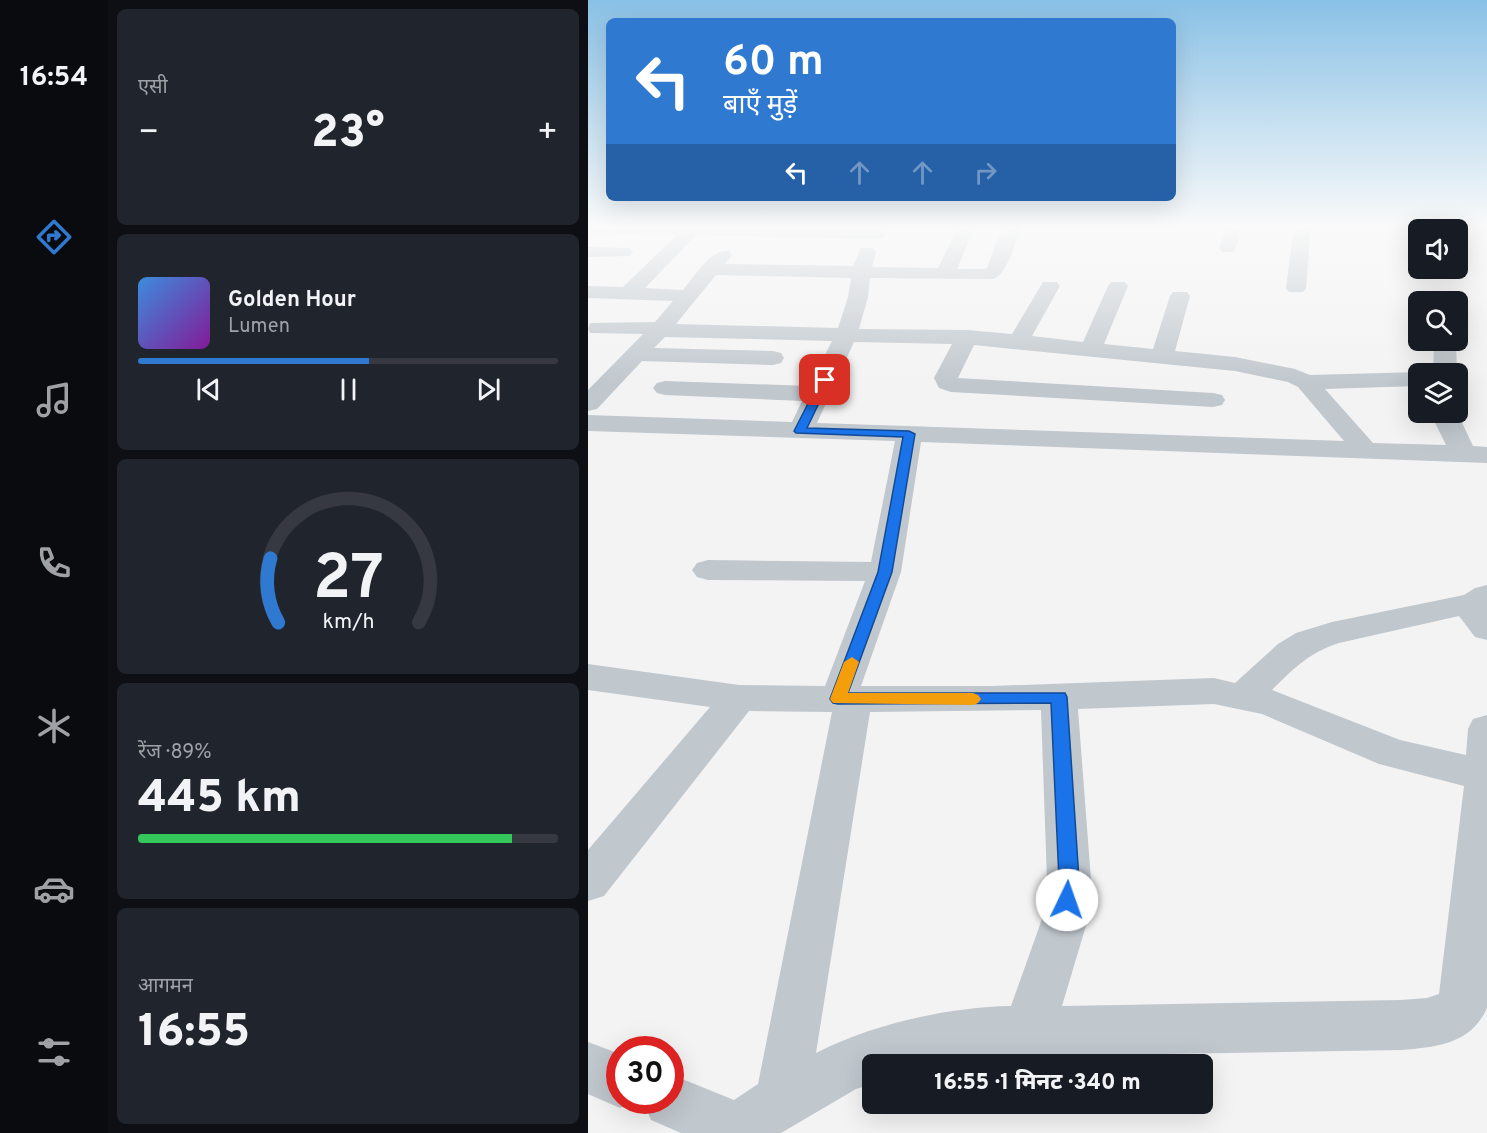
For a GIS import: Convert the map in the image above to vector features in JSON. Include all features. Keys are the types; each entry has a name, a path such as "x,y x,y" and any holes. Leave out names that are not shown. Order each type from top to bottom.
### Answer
{"street":[{"path":"593,333 646,278"},
{"path":"588,404 660,329 702,278"},
{"path":"800,431 846,335 858,297 860,278"},
{"path":"1296,288 1297,278"},
{"path":"1018,342 1050,286"},
{"path":"1091,349 1118,286"},
{"path":"589,294 688,296"},
{"path":"1162,356 1180,296"},
{"path":"593,333 660,329 967,337 1162,356 1279,372 1295,376 1306,382 1365,450"},
{"path":"755,392 787,333"},
{"path":"967,337 946,378 947,383 962,387 1213,400"},
{"path":"635,354 773,358"},
{"path":"1306,382 1408,379"},
{"path":"665,388 818,394"},
{"path":"1034,437 1044,392"},
{"path":"588,423 1476,454"},
{"path":"1451,423 1476,454"},
{"path":"782,1100 846,699 885,572 909,434"},
{"path":"708,570 885,572"},
{"path":"1244,696 1290,652 1308,641 1332,633 1461,605 1481,610"},
{"path":"589,678 739,698 1059,697 1214,691 1269,703 1393,753 1486,760 1463,1005 1455,1015 1440,1022 1401,1025 983,1032 902,1048 844,1067 782,1100 735,1131 684,1108"},
{"path":"1028,1032 1065,919 1068,890 1059,697"},
{"path":"588,882 739,698"},
{"path":"588,1068 606,1075"}],"slow traffic":[{"path":"852,662 838,699 973,699"}],"route":[{"path":"825,380 800,431 909,434 891,549 885,572 838,699 1059,697 1069,880 1067,900"}]}
